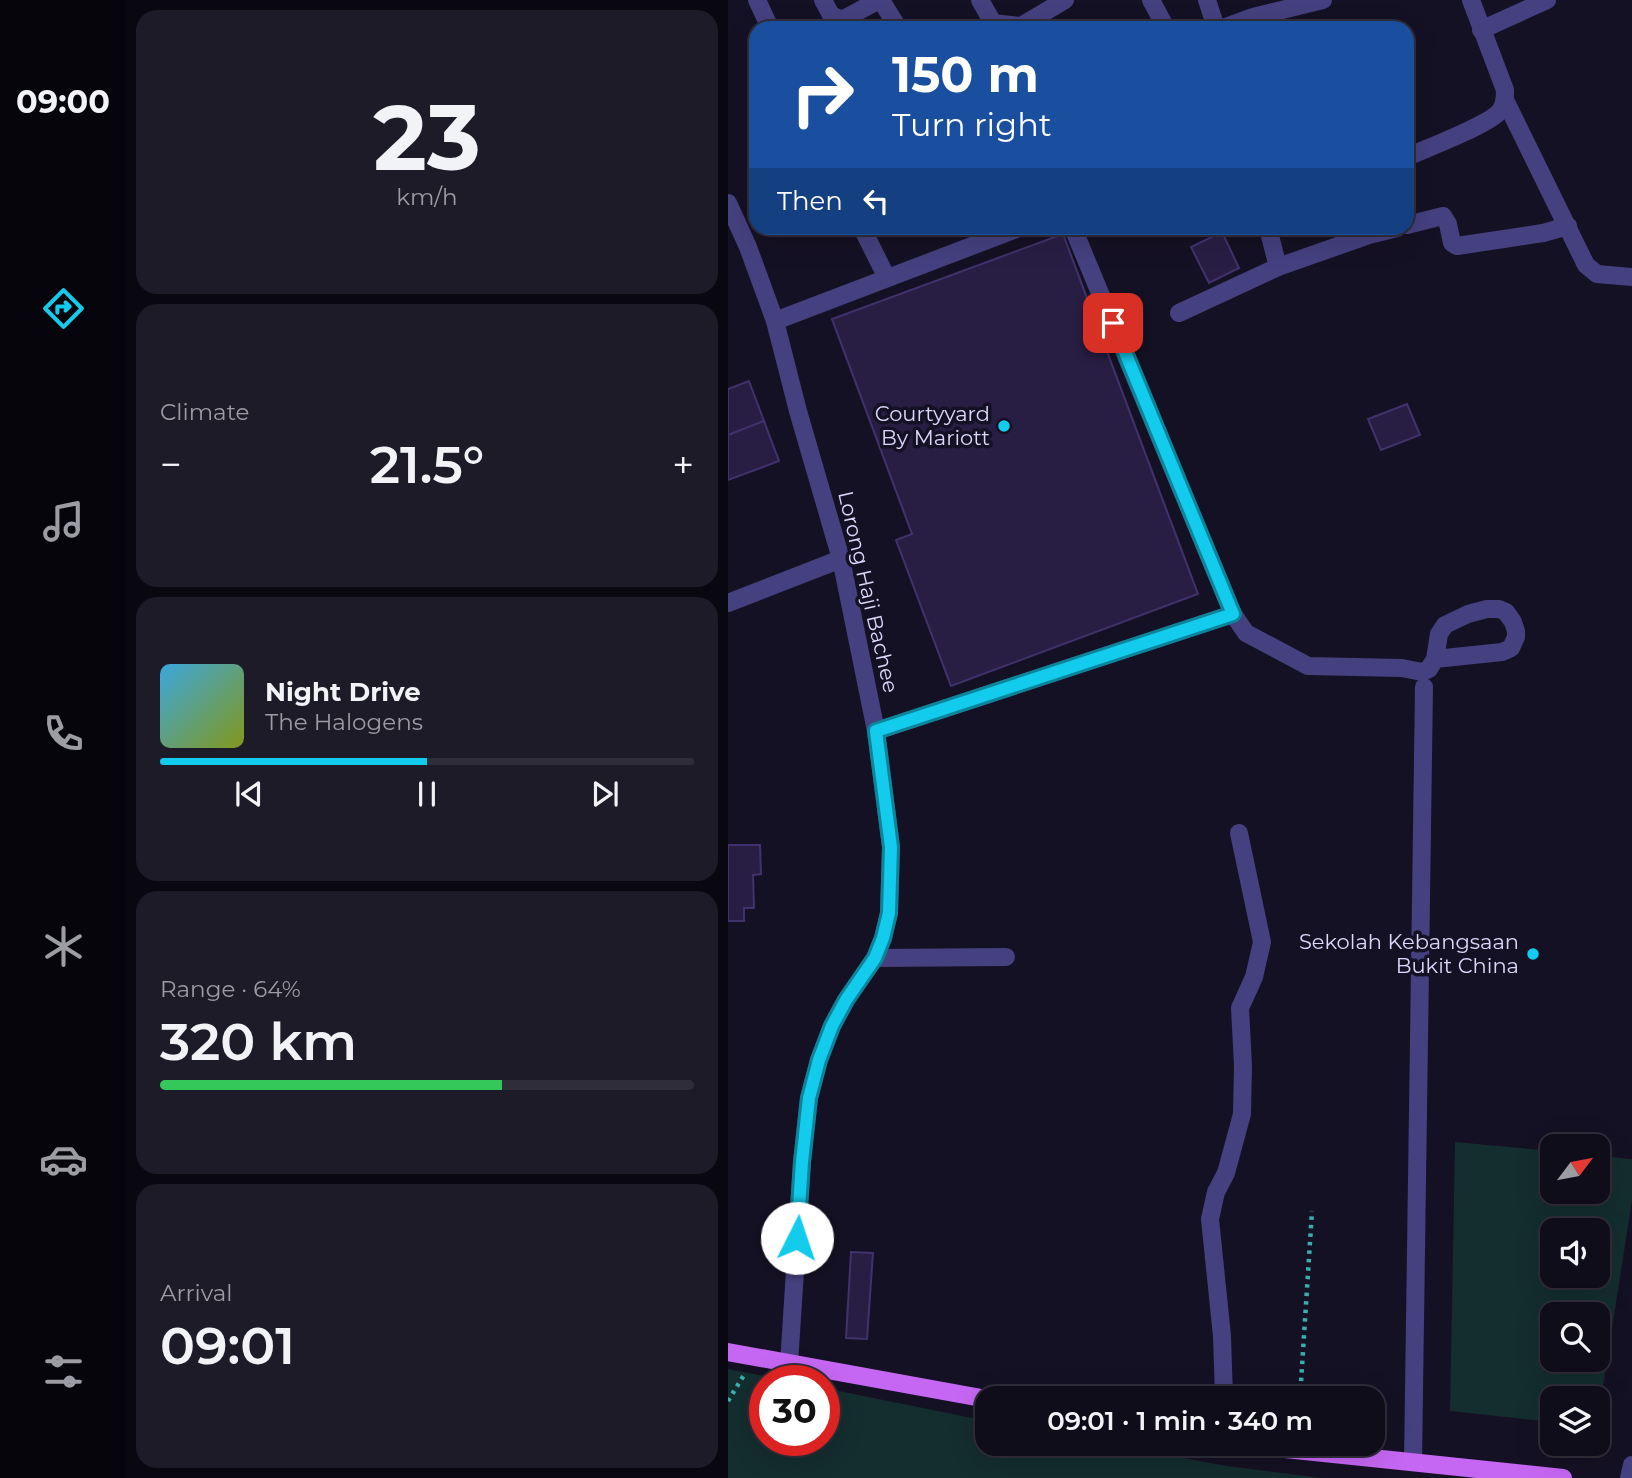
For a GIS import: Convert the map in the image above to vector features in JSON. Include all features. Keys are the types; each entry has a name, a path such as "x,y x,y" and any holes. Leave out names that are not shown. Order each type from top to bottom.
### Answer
{"main road":[{"path":"728,1352 975,1397"},
{"path":"1355,1456 1563,1478"}],"street":[{"path":"757,0 767,21"},
{"path":"822,0 831,15 842,20 880,0 894,21"},
{"path":"980,0 992,21"},
{"path":"1029,21 1065,0"},
{"path":"1151,0 1162,21"},
{"path":"1206,0 1214,21"},
{"path":"1242,21 1323,0"},
{"path":"1414,154 1482,124 1501,110 1506,90 1471,0"},
{"path":"1481,30 1547,0"},
{"path":"1504,100 1586,265 1597,274 1632,277"},
{"name":"Lorong Haji Bachee","path":"728,203 748,247 775,321 841,559 876,731 891,847 889,913 883,938 875,958 832,1026 809,1098 802,1162 789,1364"},
{"path":"1414,223 1443,216 1448,224 1452,243 1457,246 1543,233 1568,226"},
{"path":"866,235 887,278"},
{"path":"775,321 1001,235"},
{"path":"1076,235 1233,614 1246,633 1308,666 1402,668 1422,672 1429,669 1434,659"},
{"path":"1270,235 1278,267"},
{"path":"1179,313 1278,267 1369,235"},
{"path":"728,603 841,559"},
{"path":"876,731 1233,614"},
{"path":"1413,1462 1424,687"},
{"path":"1224,1386 1222,1336 1210,1219 1216,1192 1226,1173 1242,1114 1240,1008 1254,977 1262,942 1239,833"},
{"path":"875,958 1006,957"},
{"path":"1629,1478 1632,1465"}],"path":[{"path":"1301,1386 1312,1211"},
{"path":"728,1401 755,1357"}],"green space":[{"path":"1455,1142 1540,1150 1540,1204 1610,1204 1610,1157 1632,1159 1632,1200 1610,1342 1610,1302 1540,1302 1540,1372 1605,1372 1603,1386 1540,1386 1540,1421 1450,1411"},
{"path":"728,1369 749,1373 749,1456 840,1456 840,1391 975,1419 975,1456 1172,1456 1322,1478 728,1478"}],"building":[{"name":"Courtyyard By Mariott","path":"1063,235 1198,594 951,686 896,540 912,534 832,319"},
{"path":"1216,235 1223,235 1239,268 1209,283 1191,247"},
{"path":"749,381 764,421 728,435 728,389"},
{"path":"1407,404 1420,435 1381,450 1368,419"},
{"path":"764,421 779,461 728,480 728,435"},
{"path":"728,845 760,845 761,874 753,875 754,908 744,908 744,921 728,921"},
{"path":"851,1252 873,1253 867,1339 846,1338"}],"place":[{"name":"Courtyyard By Mariott","path":"1004,426"},
{"name":"Sekolah Kebangsaan Bukit China","path":"1533,954"}],"route":[{"path":"797,1238 809,1098 819,1060 846,1000 875,958 889,913 891,847 876,731 1233,614 1113,323"}]}
